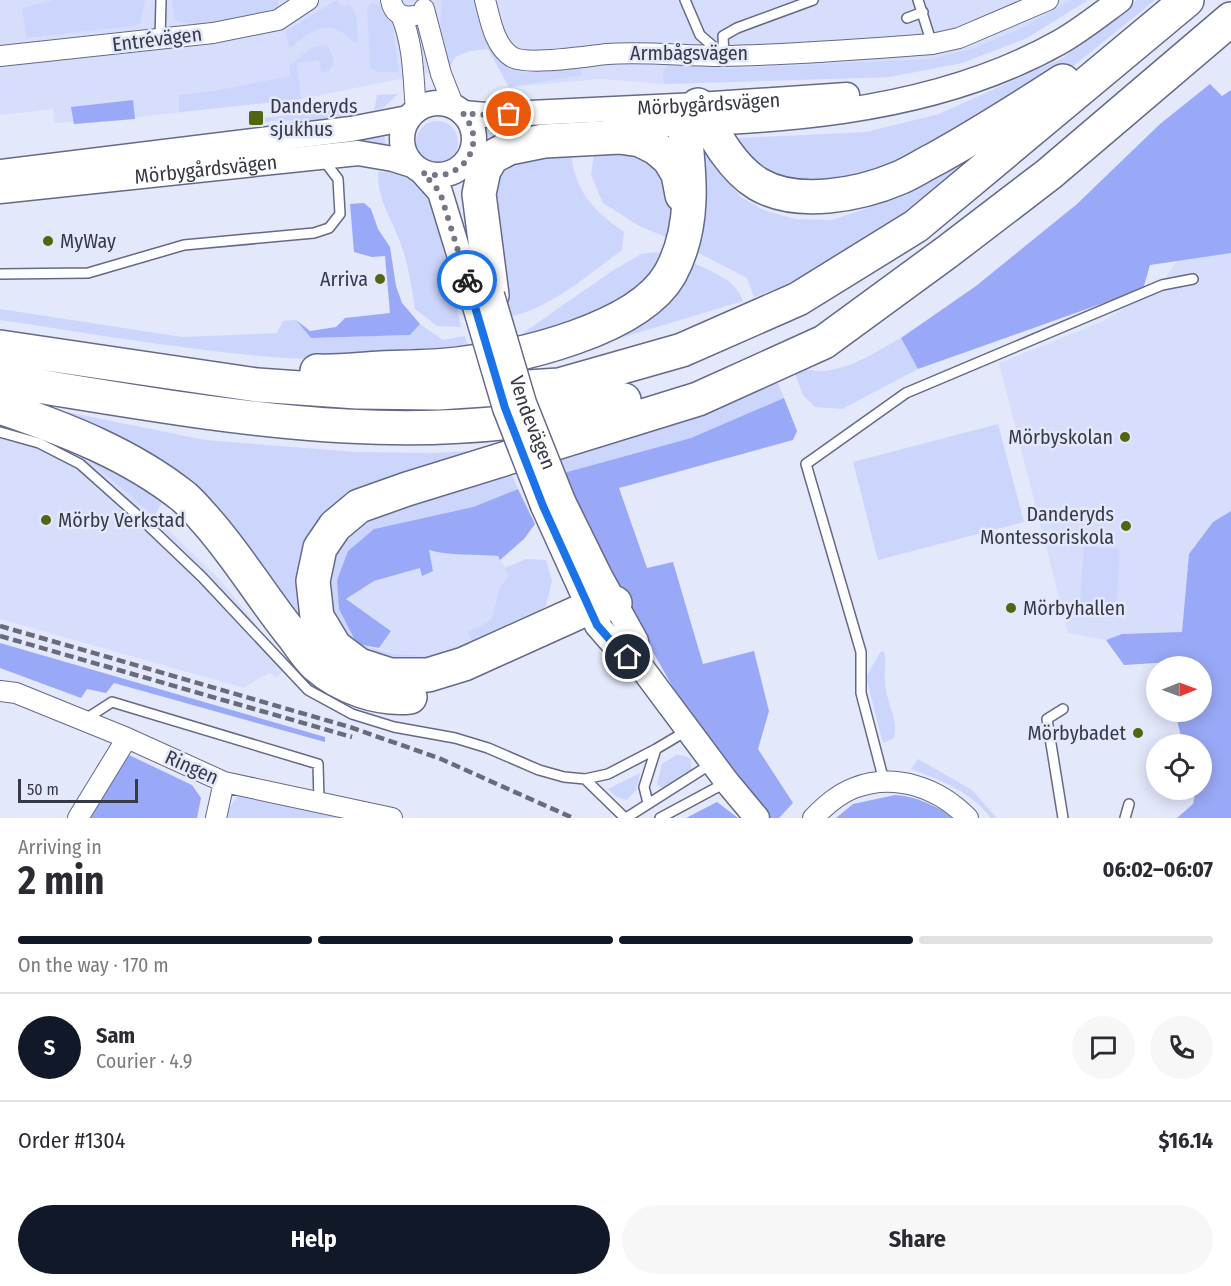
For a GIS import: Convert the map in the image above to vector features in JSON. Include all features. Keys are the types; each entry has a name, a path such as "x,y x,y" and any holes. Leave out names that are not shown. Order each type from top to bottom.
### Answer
{"highway":[{"path":"697,117 736,165 757,184 787,196 806,198 851,193 898,179 964,143 1176,9"},
{"path":"0,347 257,385 357,392 438,393 559,386 682,351 798,299 916,226 1176,9"},
{"path":"600,612 464,664 428,675 390,675 359,665 336,647 317,617 313,581 320,548 335,526 359,506 698,399 825,342 1049,174 1231,19"},
{"path":"146,369 188,362 324,371 447,365 538,349 586,335 619,318 653,296 669,275 683,244 691,199 697,117"},
{"path":"483,299 479,194 484,170 492,157 509,148 544,141 620,137 640,141 656,148 669,159 678,174 687,220"},
{"path":"0,380 251,418 359,428 483,425 596,408 692,381 887,295"},
{"path":"0,407 64,428 135,464 185,498 225,541 287,629 316,665 336,680 359,690 382,696 405,698 449,690 486,676 600,612"}],"street":[{"name":"Armbågsvägen","path":"485,0 494,31 504,50 512,57 532,61 635,52 724,56 932,44 959,38 1028,5 1048,0"},
{"name":"Mörbygårdsvägen","path":"458,110 485,115 791,117 884,104 954,86 1010,66 1061,42 1120,0"},
{"name":"Entrévägen","path":"0,56 213,33 278,20 299,2"},
{"path":"393,4 416,16 426,4"},
{"path":"393,4 409,34 413,64 412,114"},
{"path":"426,4 441,74 458,110 472,128 473,142 467,159 454,172 439,176 418,169 403,150 402,130 412,114 426,104 441,103 458,110"},
{"name":"Mörbygårdsvägen","path":"0,172 351,129 412,114"},
{"name":"Mörbygårdsvägen","path":"467,159 497,140 523,132 697,117"},
{"name":"Mörbygårdsvägen","path":"0,191 358,153 393,159 418,169"},
{"name":"Vendevägen","path":"467,159 464,184 483,299"},
{"name":"Vendevägen","path":"418,169 440,192 524,403 553,504 600,612 636,641 639,664 727,782 757,818"},
{"name":"Ringen","path":"0,691 16,693 83,720 224,782 319,801 350,814 392,818"},
{"path":"78,818 127,738"},
{"path":"813,818 831,801 854,787 884,781 902,782 925,788 954,803 968,818"},
{"path":"216,818 224,782"}],"lane":[{"path":"160,40 161,0"},
{"path":"685,0 700,35 724,56"},
{"path":"724,56 723,36 736,28 813,0"},
{"path":"918,0 932,44"},
{"path":"908,18 922,12"},
{"path":"0,274 88,273 184,245 314,233 329,228 340,214 338,179 321,157"},
{"path":"884,781 861,693 861,652 806,464 906,393 1162,285 1193,279"},
{"path":"0,432 39,443 80,464 202,577 308,690 352,714 394,727 455,738 488,748 539,770 564,777 585,779 608,774 688,730"},
{"path":"83,720 112,702 318,764 319,801"},
{"path":"1063,709 1047,718 1063,818"},
{"path":"648,803 644,787 657,749"},
{"path":"585,779 626,818 713,762"},
{"path":"660,818 727,782"},
{"path":"1125,818 1129,804"}],"shaded area":[{"name":"Danderyds sjukhus","path":"0,0 1088,0 1027,38 962,63 889,77 664,84 601,79 509,87 488,49 469,51 455,57 449,69 301,99 74,124 72,122 54,123 53,109 0,115"},
{"path":"54,0 145,0 140,24 26,38 22,8"},
{"path":"175,0 278,0 278,8 226,21 187,23 175,20 172,2"},
{"path":"337,0 341,6 350,5 355,13 358,44 338,30 324,28 311,32 289,49 286,31"},
{"path":"442,0 474,0 489,41 519,73 580,67 582,75 509,87 488,49 469,51 455,57 449,69 440,25"},
{"path":"1071,0 1088,0 1027,38 962,63 889,77 664,84 663,71 675,56 726,69 930,59 972,49 1020,29"},
{"path":"1137,0 1155,0 1071,68 899,163 841,179 796,180 761,167 743,153 738,138 866,132 939,114 1063,58"},
{"path":"371,3 384,7 391,17 399,72 378,72 370,68 367,9"},
{"path":"320,45 328,46 332,55 332,65 329,71 321,72 319,60 297,63 301,99 179,112 179,95 214,91 291,76 289,66 310,49"},
{"path":"1210,84 1222,96 1231,90 1231,253 1150,265 1143,289 918,369 901,338 976,286 1077,204 1160,124"},
{"path":"398,94 383,108 374,110 377,95"},
{"path":"133,100 135,119 74,124 71,107"},
{"path":"352,108 358,113 317,120 271,121 260,124 262,118"},
{"path":"437,121 445,122 452,127 457,134 457,150 452,157 445,162 437,163 429,162 422,157 417,150 416,142 417,134 422,127 429,122"},
{"path":"384,136 388,150 355,141"},
{"path":"701,136 721,171 741,197 763,210 795,219 832,220 907,195 982,150 921,202 865,242 830,263 754,297 747,278 695,251"},
{"path":"595,146 611,146 661,164 671,196 674,231 668,238 639,226 603,203 591,175"},
{"path":"570,148 576,176 586,197 602,215 624,232 622,250 555,298 541,306 510,317 500,278 493,176 507,161"},
{"path":"378,172 398,172 412,177 426,193 442,243 461,327 437,326 415,309 406,260 382,200"},
{"path":"364,203 371,209 378,229 390,247 396,286 402,303 420,324 410,335 311,338 296,320 310,331 336,327 345,318 390,313 385,256 372,257 354,252 350,204"},
{"path":"657,252 665,254 658,268 648,282 630,299 584,319 516,338 612,271 641,254"},
{"name":"Mörbyskolan","path":"1231,253 1231,511 1213,522 1189,554 1182,633 1122,634 1106,640 1068,633 999,363 1103,321 1159,288 1178,259"},
{"path":"691,262 728,281 740,293 743,301 561,356"},
{"path":"0,309 182,337 277,333 283,321 296,320 311,338 410,335 420,324 443,340 465,336 469,350 332,359 250,355 143,342 0,320"},
{"path":"901,338 918,369 842,409 815,407 803,395 794,371 800,367 826,371 839,368 865,358"},
{"path":"776,378 784,398 691,438 560,474 552,456"},
{"path":"784,398 797,431 793,440 619,488 647,568 673,562 703,664 754,651 769,711 758,749 793,803 779,818 770,818 683,705 641,631 560,474 691,438"},
{"path":"47,408 205,440 356,452 434,453 504,449 335,507 315,645 267,577"},
{"path":"0,423 82,455 154,516 220,580 288,664 277,678 270,673 244,688 0,619"},
{"path":"998,424 1024,522 878,560 853,462"},
{"path":"89,452 166,497 154,516 82,455"},
{"path":"509,468 518,489 473,507 374,529 348,551 337,580 357,644 396,654 442,657 472,642 467,632 491,620 500,587 509,575 505,568 526,559 546,560 552,581 546,606 513,627 460,655 413,663 371,659 344,641 332,619 323,585 329,556 346,531 380,505"},
{"path":"518,489 535,524 524,539 500,560 498,556 454,554 429,550 433,571 422,576 420,568 374,581 346,599 391,631 379,648 357,644 339,609 337,580 348,551 374,529 473,507"},
{"path":"1231,511 1231,818 1177,818 1193,804 1194,800 1212,800 1212,734 1180,734 1178,722 1212,722 1212,656 1146,656 1146,664 1124,665 1106,640 1122,634 1182,632 1189,554 1213,522"},
{"path":"1084,546 1120,549 1116,617 1079,614"},
{"path":"428,550 441,553 498,556 509,574 500,587 491,620 467,632 472,642 442,657 396,654 379,648 391,630 346,599 374,581 421,568 433,571"},
{"path":"0,643 325,737 325,742 114,683 106,693 87,689 81,698 0,668"},
{"path":"881,651 885,656 886,688 895,724 894,738 883,743 866,677"},
{"path":"129,755 192,785 201,798 197,818 90,818"},
{"path":"676,755 691,759 691,770 665,787 660,787 657,784 662,764"},
{"path":"918,759 972,790 997,818 991,818 974,801 955,788 911,769"},
{"path":"640,773 636,790 627,800 616,797 608,789"},
{"path":"895,795 919,800 956,818 836,818 853,804"},
{"path":"237,796 262,796 360,818 226,818"},
{"path":"717,802 738,818 686,818"}],"railway":[{"path":"0,626 350,727 441,759 573,818"},
{"path":"0,636 352,737"}],"way so far":[{"path":"467,280 440,192 423,173 439,176 454,172 471,154 472,128 463,113 509,114"}],"place":[{"name":"Danderyds sjukhus","path":"256,118"},
{"name":"MyWay","path":"48,241"},
{"name":"Arriva","path":"380,279"},
{"name":"Mörbyskolan","path":"1125,437"},
{"name":"Mörby Verkstad","path":"46,520"},
{"name":"Danderyds Montessoriskola","path":"1126,526"},
{"name":"Mörbyhallen","path":"1011,608"},
{"name":"Mörbybadet","path":"1138,733"}],"route":[{"path":"467,280 505,408 543,506 597,625 628,657"}]}
